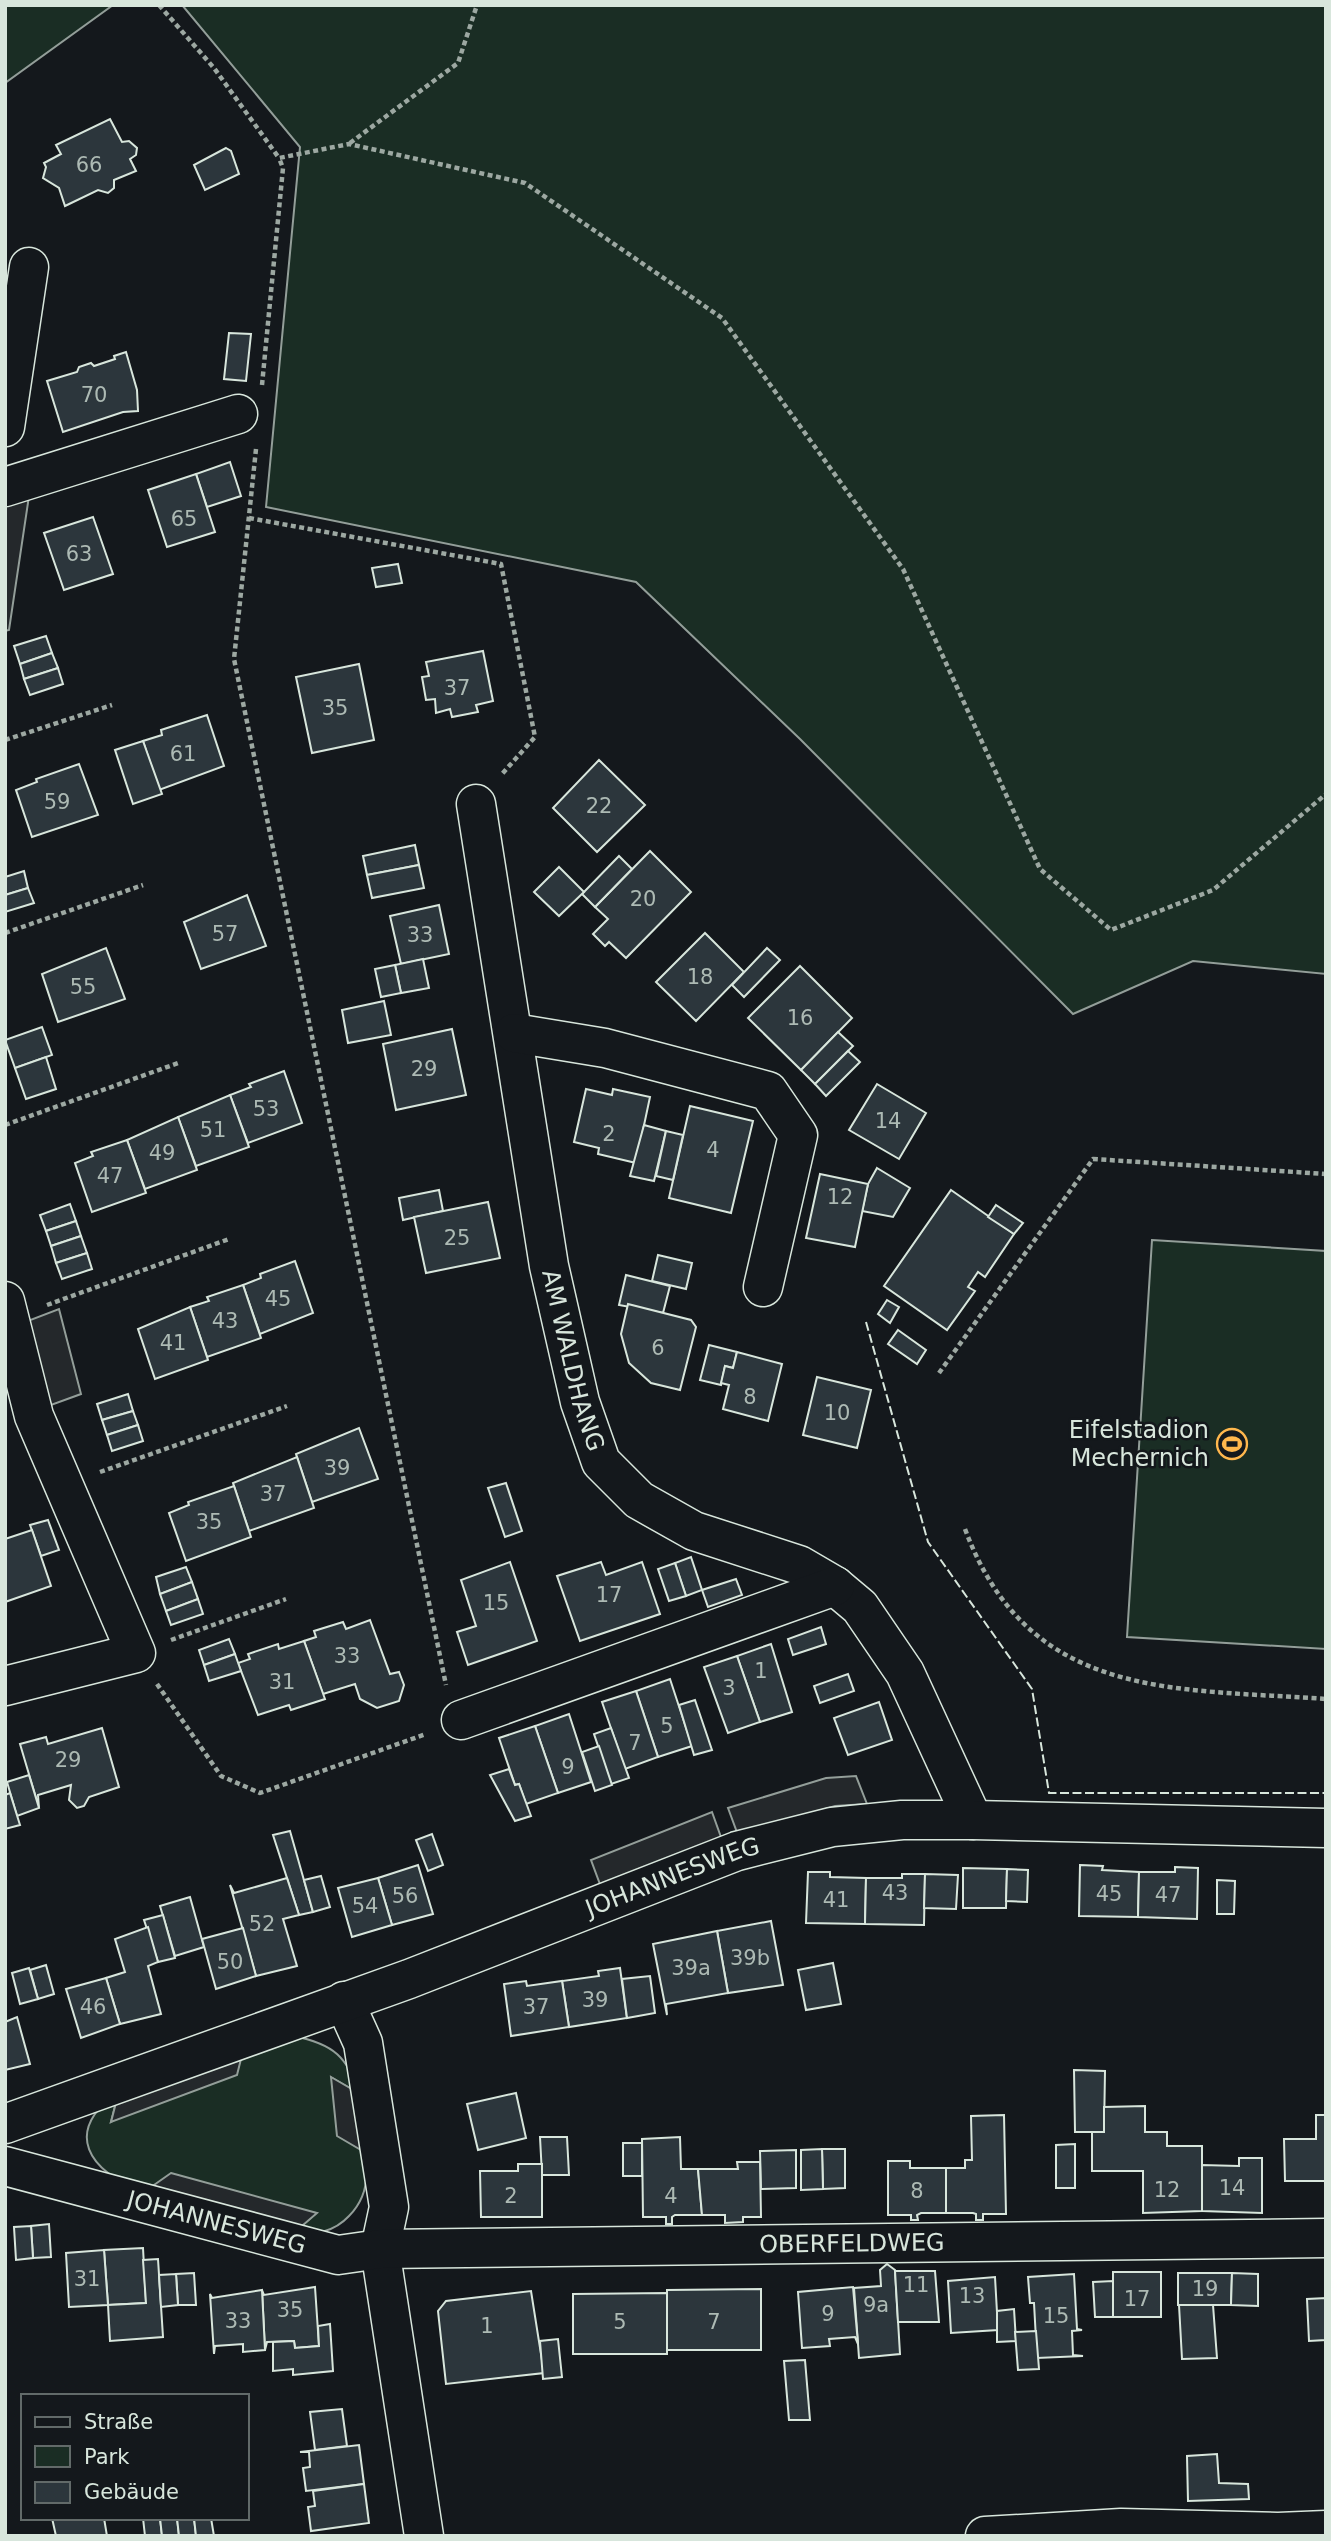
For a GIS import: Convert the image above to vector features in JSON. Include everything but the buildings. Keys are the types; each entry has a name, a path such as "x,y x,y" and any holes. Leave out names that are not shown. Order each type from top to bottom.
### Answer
{"street":[{"path":"5,428 29,267"},
{"path":"5,487 252,415"},
{"name":"AM WALDHANG","path":"476,804 549,1266 580,1402 601,1462 639,1500 694,1531 799,1565 835,1586 860,1607 905,1672 973,1820"},
{"path":"514,1032 605,1048 768,1091 798,1135 763,1287"},
{"path":"5,1686 136,1653 63,1485 19,1421 7,1309"},
{"path":"457,1722 835,1586"},
{"name":"JOHANNESWEG","path":"5,2124 409,1979 737,1851 832,1827 902,1820 973,1820 1326,1828"},
{"path":"344,2001 363,2043 389,2207 380,2249 424,2536"},
{"path":"53,2177 37,2160 32,2145 37,2129 54,2106"},
{"name":"JOHANNESWEG","path":"5,2166 338,2255 380,2249"},
{"name":"OBERFELDWEG","path":"380,2249 1326,2238"},
{"path":"985,2536 1121,2528 1278,2532 1326,2530"}],"path":[{"path":"159,5 214,68 284,168 252,415 248,518 234,659 457,1722 260,1793 221,1776 136,1653 286,1599"},
{"path":"349,144 458,63 477,5"},
{"path":"279,158 349,144 524,183 722,318 903,569 1040,869 1111,930 1213,890 1326,794"},
{"path":"248,518 501,564 534,737 476,804"},
{"path":"5,740 112,705"},
{"path":"5,933 143,885"},
{"path":"5,1125 181,1062"},
{"path":"939,1373 1093,1159 1326,1174"},
{"path":"7,1309 229,1239"},
{"path":"63,1485 287,1406"},
{"path":"965,1529 976,1559 1001,1599 1026,1625 1066,1655 1099,1671 1129,1682 1162,1688 1326,1699"}],"green space":[{"path":"5,5 113,5 5,83"},
{"path":"182,5 1326,5 1326,974 1193,961 1073,1014 800,739 636,582 266,507 300,147"},
{"name":"Eifelstadion Mechernich","path":"1152,1240 1326,1251 1326,1649 1127,1637"},
{"path":"293,2036 319,2043 337,2054 350,2071 362,2095 332,2078 356,2129 366,2165 366,2183 361,2200 337,2226 310,2233 295,2232 316,2213 144,2192 109,2173 97,2162 89,2149 87,2136 91,2122 101,2107 119,2091 111,2122 245,2043"}],"shaded area":[{"path":"29,496 9,630 5,631 5,506"},
{"path":"59,1309 81,1394 51,1405 25,1322"},
{"path":"856,1776 867,1804 835,1806 738,1835 728,1808 826,1778"},
{"path":"712,1812 722,1840 601,1887 591,1860"},
{"path":"245,2043 237,2075 111,2122 119,2091"},
{"path":"331,2077 362,2095 366,2153 337,2136"},
{"path":"171,2173 317,2213 295,2232 144,2192"}],"fence":[{"path":"866,1322 928,1542 1032,1689 1049,1793 1326,1793"}],"place":[{"name":"Eifelstadion Mechernich","path":"1232,1444"}]}
